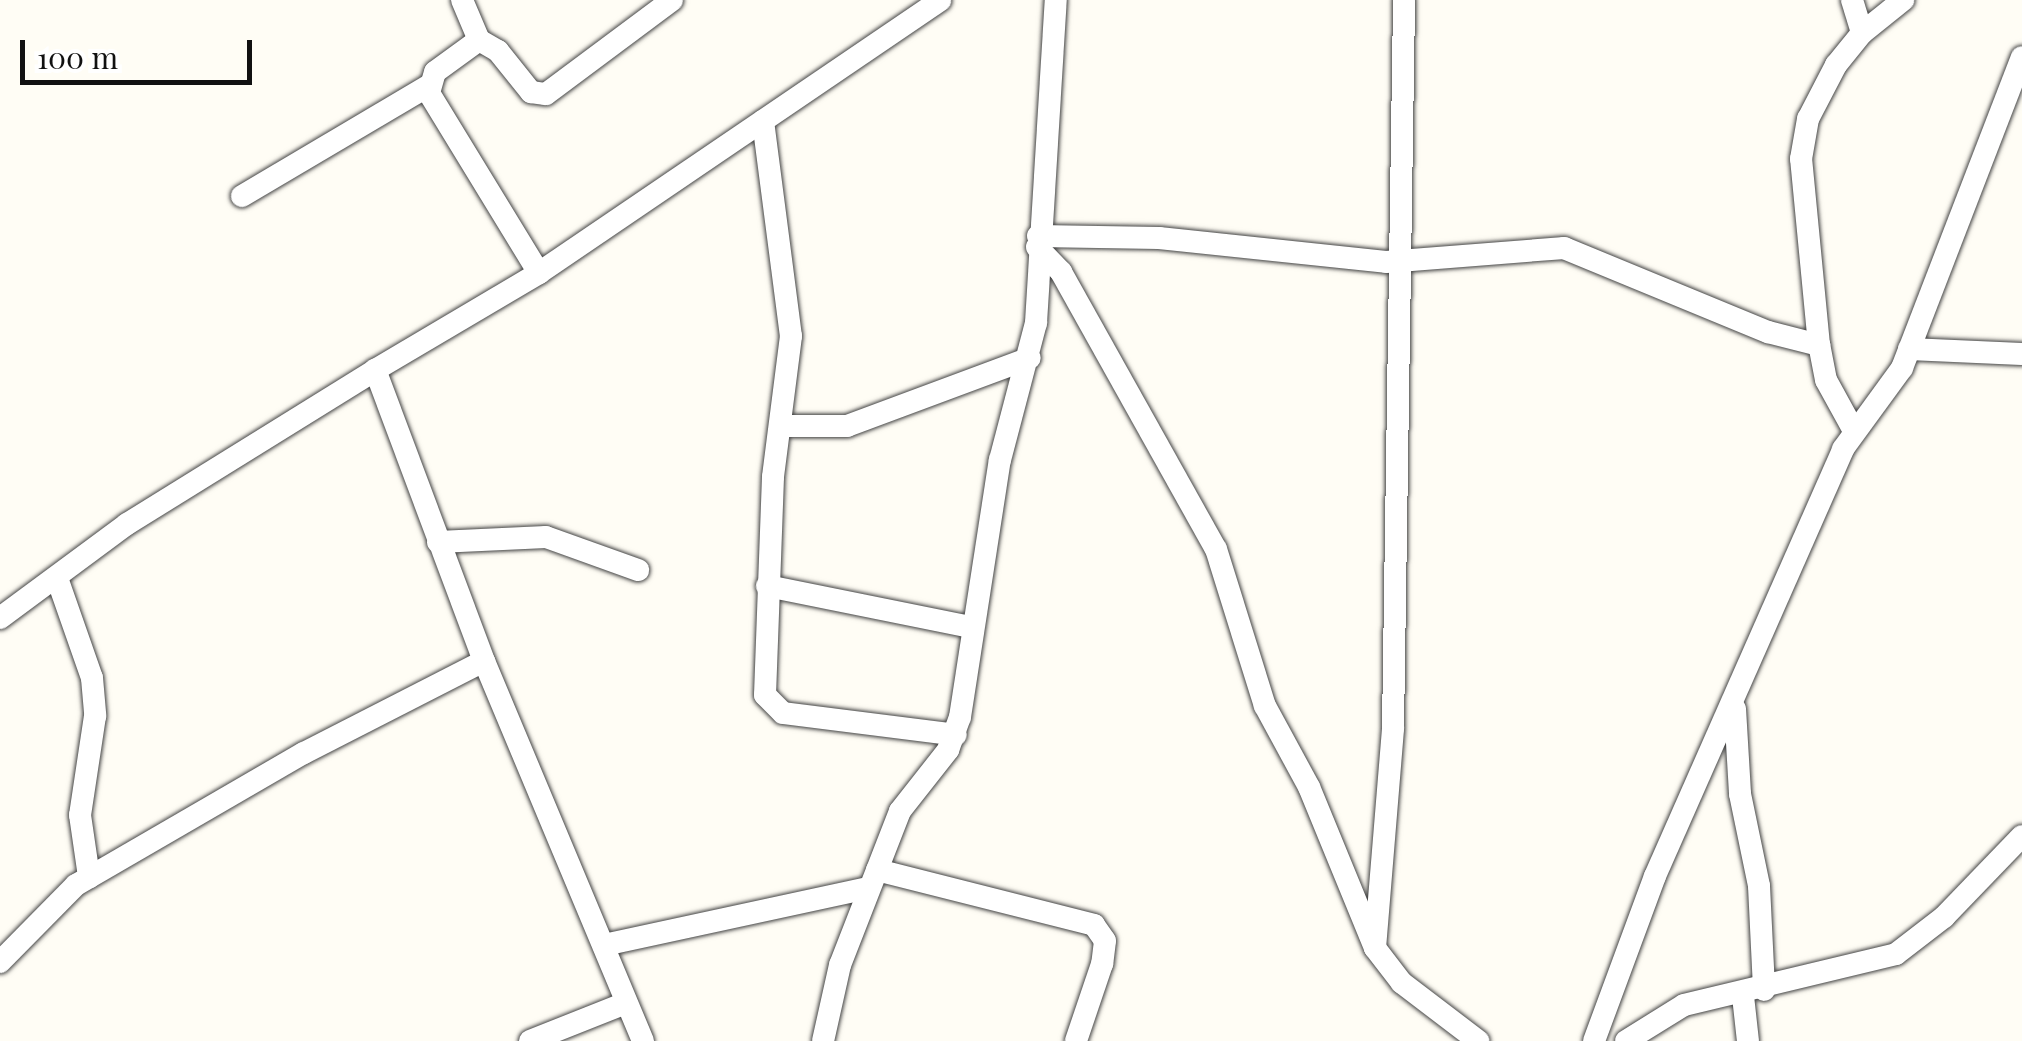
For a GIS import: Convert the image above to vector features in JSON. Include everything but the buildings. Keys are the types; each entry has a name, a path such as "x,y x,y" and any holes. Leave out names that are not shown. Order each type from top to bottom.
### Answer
{"street":[{"path":"462,0 478,40 498,51 531,92 546,94 672,0"},
{"path":"0,618 251,442 539,273 940,0"},
{"path":"823,1041 872,879 900,811 956,735 1000,460 1030,358 1056,0"},
{"path":"1375,948 1393,728 1404,0"},
{"path":"1852,0 1862,33"},
{"path":"1854,431 1826,380 1819,345 1800,160 1822,88 1862,33 1903,0"},
{"path":"242,196 428,86 434,72 478,40"},
{"path":"1594,1041 1656,876 1854,431 1894,385 2016,89 2022,57"},
{"path":"428,86 439,116 539,273"},
{"path":"762,121 791,336 767,586 763,673 770,705 783,713 956,735"},
{"path":"1038,242 1159,238 1398,262 1564,248 1735,319 1819,345"},
{"path":"1038,242 1061,272 1216,549 1265,706 1309,787 1375,948 1402,983 1478,1041"},
{"path":"1909,349 2022,354"},
{"path":"782,426 847,426 1030,358"},
{"path":"376,370 484,661 643,1041"},
{"path":"438,542 546,537 638,570"},
{"path":"58,578 92,678 95,716 80,815 89,877"},
{"path":"767,586 971,627"},
{"path":"0,962 54,901 89,877 304,753 484,661"},
{"path":"1734,705 1740,794 1759,886 1748,1041"},
{"path":"1626,1041 1684,1004 1754,993 1896,954 1944,917 2022,836"},
{"path":"604,946 660,928 872,879 1094,925 1105,941 1102,964 1076,1041"},
{"path":"530,1041 626,1002"}]}
